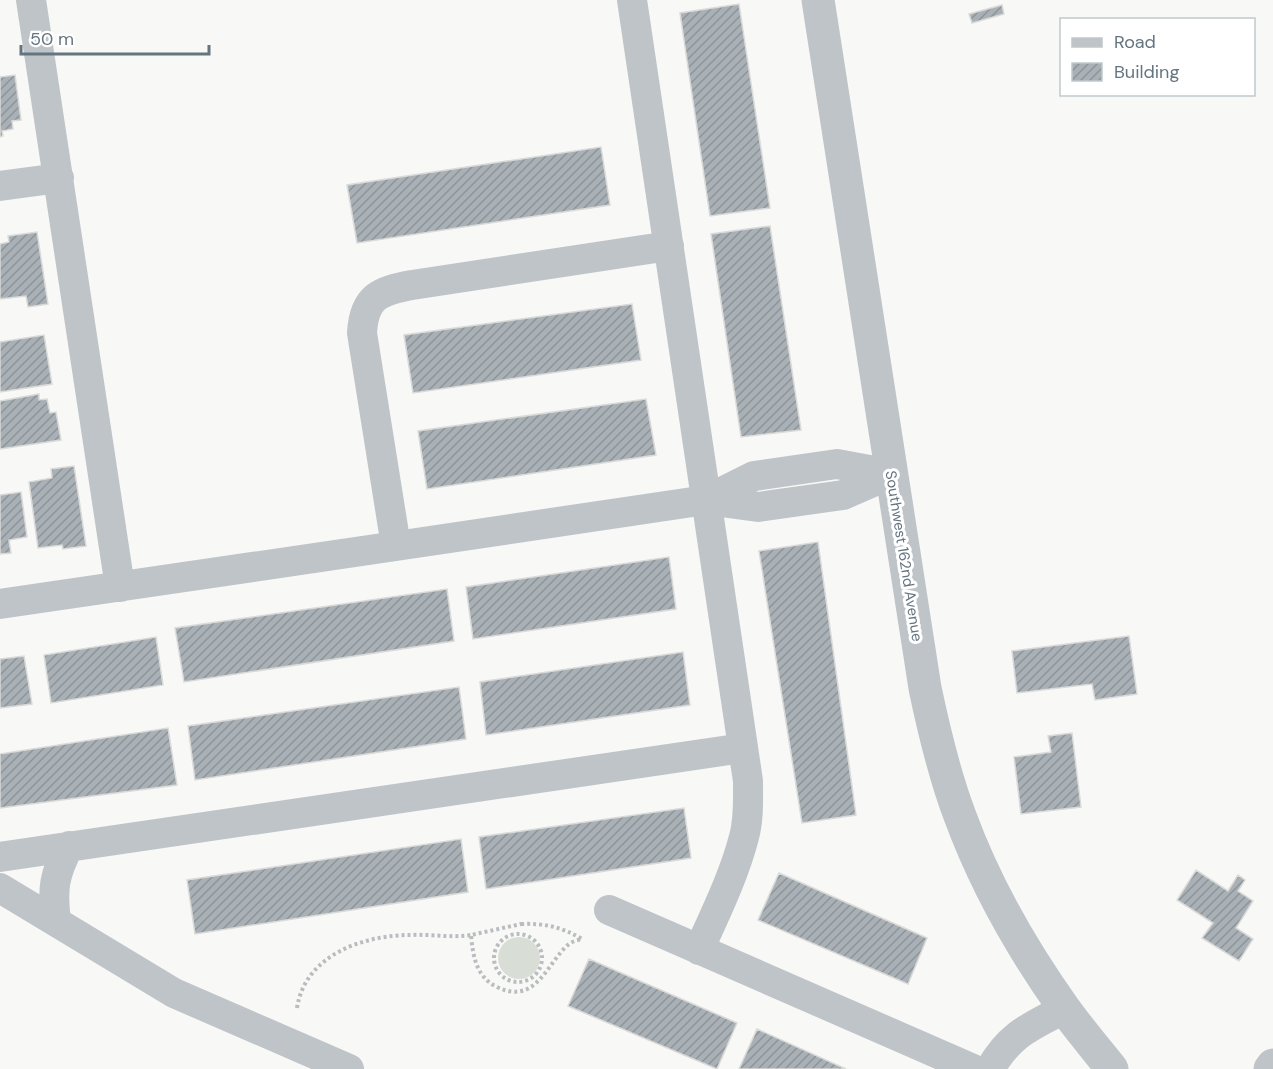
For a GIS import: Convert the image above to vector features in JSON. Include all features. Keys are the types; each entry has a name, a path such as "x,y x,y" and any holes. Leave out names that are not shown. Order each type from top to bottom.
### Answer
{"street":[{"path":"31,0 120,587"},
{"path":"632,0 748,791 744,836 735,865 699,950"},
{"name":"Southwest 162nd Avenue","path":"818,0 925,688 948,781 983,871 1034,963 1064,1009 1112,1069"},
{"path":"0,186 59,178"},
{"path":"396,546 362,333 363,318 368,304 378,295 394,288 669,246"},
{"path":"0,604 706,500 758,507 843,495 891,474"},
{"path":"0,857 743,748"},
{"path":"56,921 53,895 55,879 69,846"},
{"path":"0,888 174,993 349,1069"},
{"path":"609,910 973,1069"},
{"path":"990,1069 1002,1048 1014,1037 1064,1009"},
{"path":"1270,1069 1273,1065"}],"path":[{"path":"297,1008 303,986 312,971 324,960 351,946 389,936 409,934 456,938 521,924 544,924 561,928 582,939 569,944 543,977 533,985 515,990 500,988 488,982 480,973 475,961 471,935"},
{"path":"512,926 513,935"},
{"path":"522,934 533,939 540,948 542,960 539,971 530,979 518,982 506,979 499,972 494,956 501,941 513,935 522,934"},
{"path":"500,988 506,979"}],"shaded area":[{"path":"519,937 527,938 534,943 539,950 539,966 534,973 527,978 519,979 511,978 504,973 499,966 498,958 499,950 504,943 511,938"}],"building":[{"path":"739,4 770,208 710,216 680,13"},
{"path":"1002,5 1004,14 972,23 969,14"},
{"path":"15,75 21,120 12,121 13,129 2,131 3,136 0,137 0,77"},
{"path":"601,147 610,205 357,243 347,185"},
{"path":"770,226 801,430 741,437 711,234"},
{"path":"37,232 48,304 28,307 26,296 0,299 0,244 9,242 8,236"},
{"path":"632,304 641,360 413,393 404,335"},
{"path":"44,335 52,384 0,392 0,342"},
{"path":"39,394 39,400 47,399 50,413 56,412 61,440 0,449 0,401"},
{"path":"646,399 656,455 427,489 418,431"},
{"path":"74,466 86,546 63,549 62,545 38,548 29,482 52,478 51,469"},
{"path":"21,492 27,537 9,540 11,553 0,554 0,495"},
{"path":"818,542 856,815 802,823 759,551"},
{"path":"669,557 676,609 473,639 466,587"},
{"path":"447,589 454,641 184,682 175,628"},
{"path":"1129,636 1137,694 1095,700 1092,684 1017,693 1012,651"},
{"path":"156,637 163,685 51,703 44,655"},
{"path":"683,652 690,705 486,735 480,682"},
{"path":"24,656 32,704 0,708 0,659"},
{"path":"459,687 466,739 195,780 188,726"},
{"path":"168,728 177,785 0,808 0,754"},
{"path":"1072,733 1081,807 1021,814 1014,757 1051,752 1048,736"},
{"path":"684,808 691,858 486,889 479,837"},
{"path":"461,839 468,892 195,934 187,880"},
{"path":"1196,870 1228,891 1238,875 1245,880 1238,891 1253,901 1236,928 1253,939 1239,961 1202,938 1213,923 1177,900"},
{"path":"779,873 927,938 908,984 758,920"},
{"path":"589,959 737,1023 717,1069 568,1006"},
{"path":"757,1029 846,1069 739,1069"}]}
